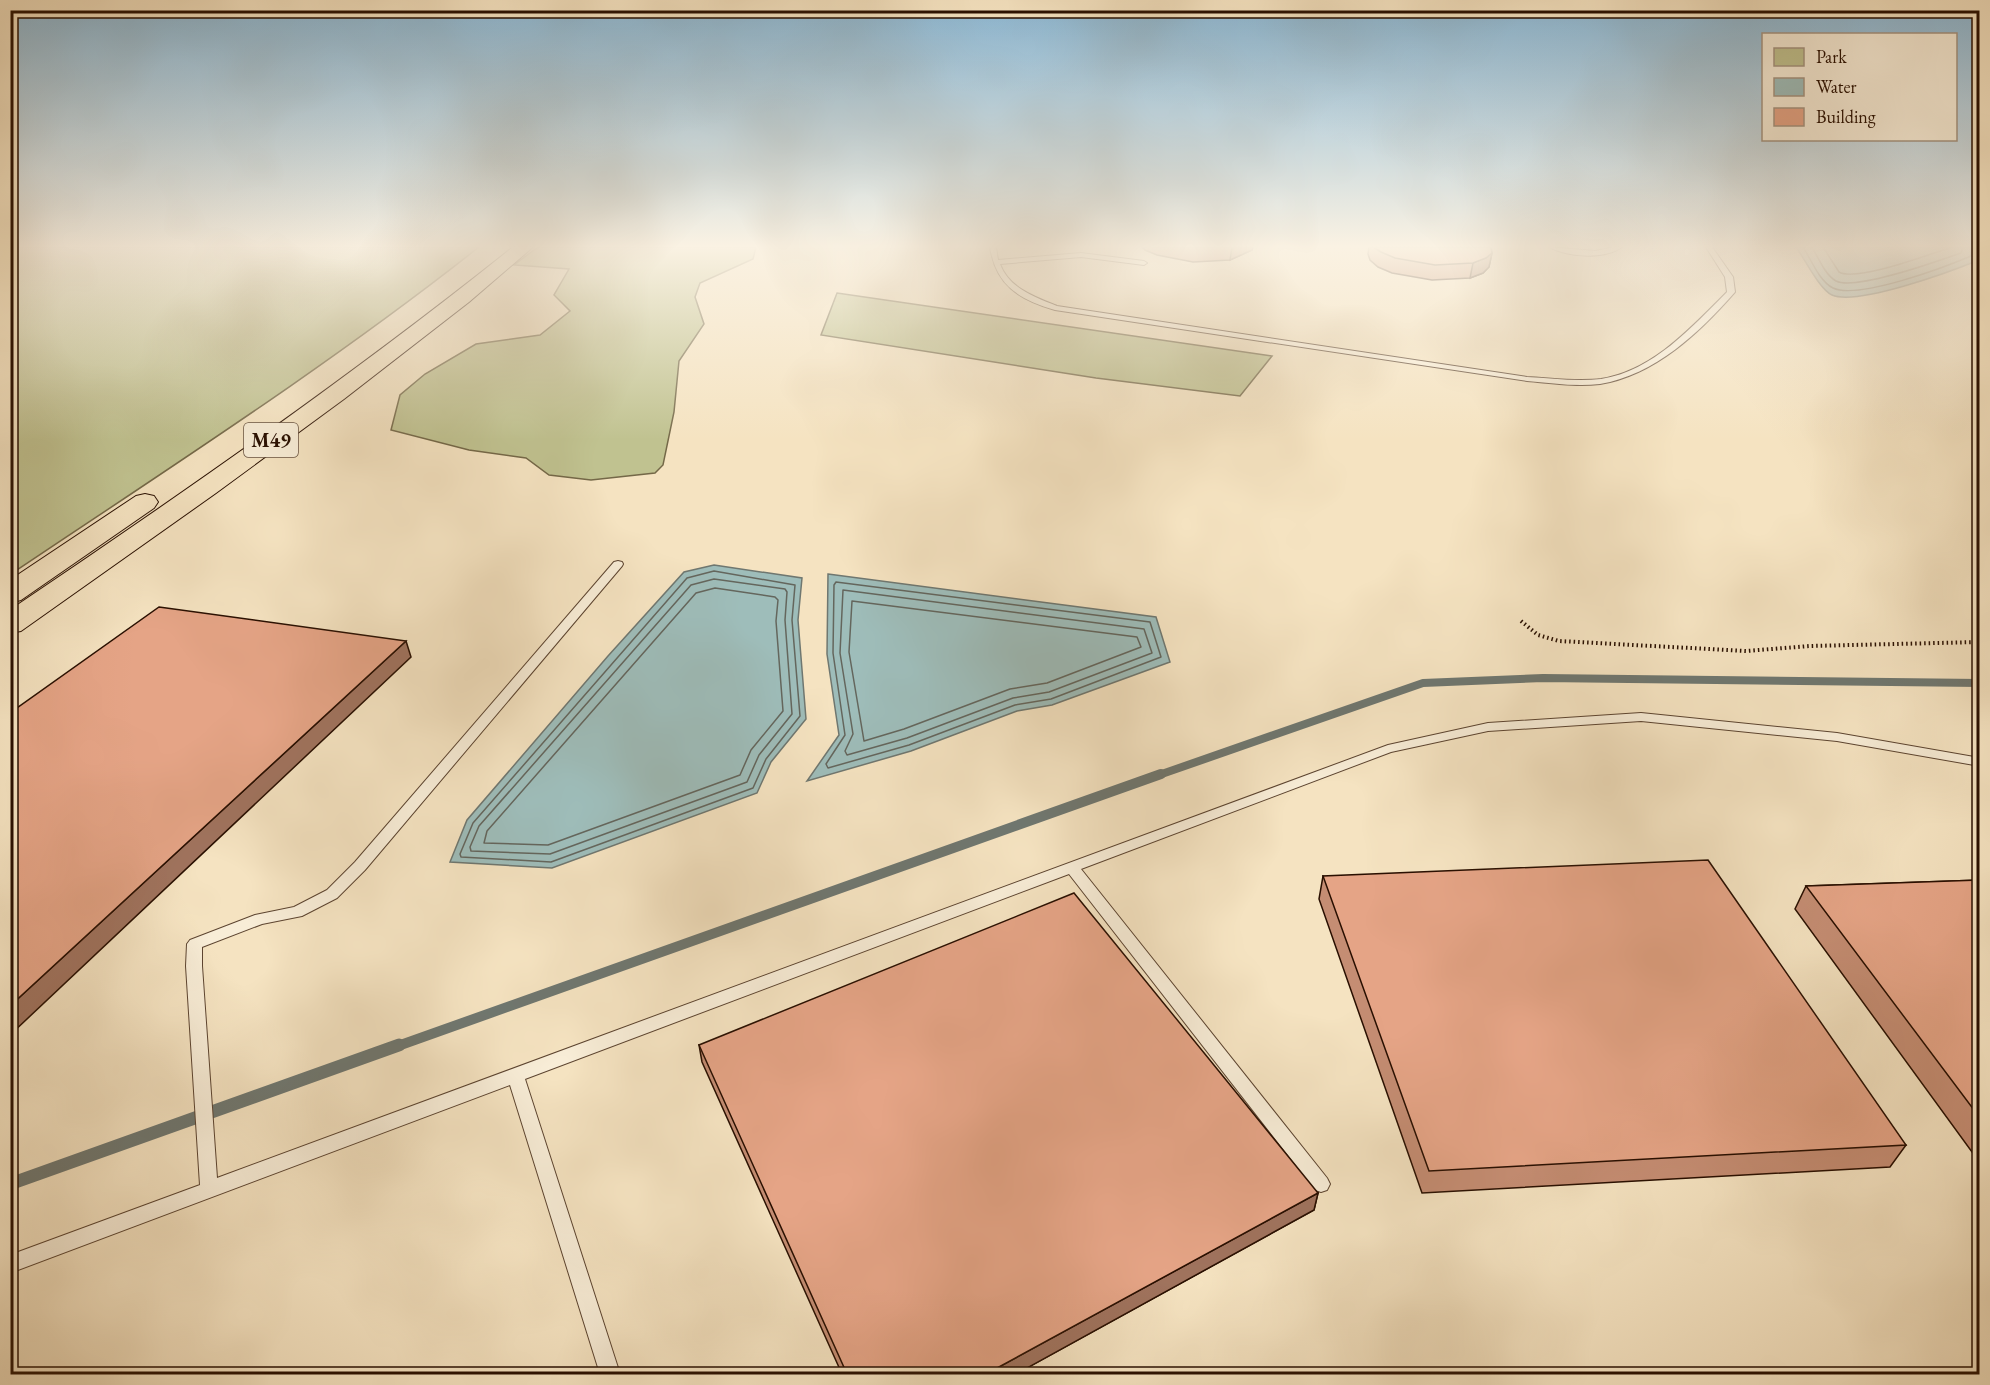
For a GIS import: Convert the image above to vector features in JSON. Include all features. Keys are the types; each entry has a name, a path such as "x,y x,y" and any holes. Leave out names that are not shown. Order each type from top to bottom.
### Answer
{"highway":[{"name":"M49","path":"234,440 411,312"},
{"name":"M49","path":"10,624 322,404 443,312"},
{"path":"10,594 167,487"}],"lane":[{"path":"1079,312 1527,379 1600,381 1642,369 1710,312"},
{"path":"209,1190 194,966 195,944 260,919 297,912 332,894 360,866 618,564"},
{"path":"10,1264 1388,749 1488,728 1641,717 1837,737 1978,763"},
{"path":"1071,867 1321,1184"},
{"path":"515,1075 610,1374"}],"path":[{"path":"1521,621 1538,634 1559,641 1746,651 1810,646 1980,642"}],"green space":[{"path":"11,312 395,312 189,455 11,574"},
{"path":"569,312 700,312 704,324 679,361 674,412 663,465 655,473 591,480 549,475 526,458 469,450 391,430 400,395 425,374 476,344 540,335"},
{"path":"830,312 966,312 1272,356 1240,396 1096,378 821,335"}],"water":[{"path":"714,565 802,578 798,620 806,719 771,762 757,793 552,868 450,862 467,820 608,656 684,572"},
{"path":"828,574 1156,617 1170,662 1052,705 1017,711 911,751 807,781 839,735 827,654"}],"building":[{"path":"159,607 406,641 10,1006 10,713"},
{"path":"1708,860 1906,1145 1429,1171 1323,876"},
{"path":"1980,880 1980,1118 1806,886"},
{"path":"1074,893 1318,1193 986,1374 847,1374 699,1045"}],"waterway":[{"path":"1156,776 1423,683 1543,678 1980,683"},
{"path":"395,1047 1161,774"},
{"path":"10,1184 399,1045"}]}
